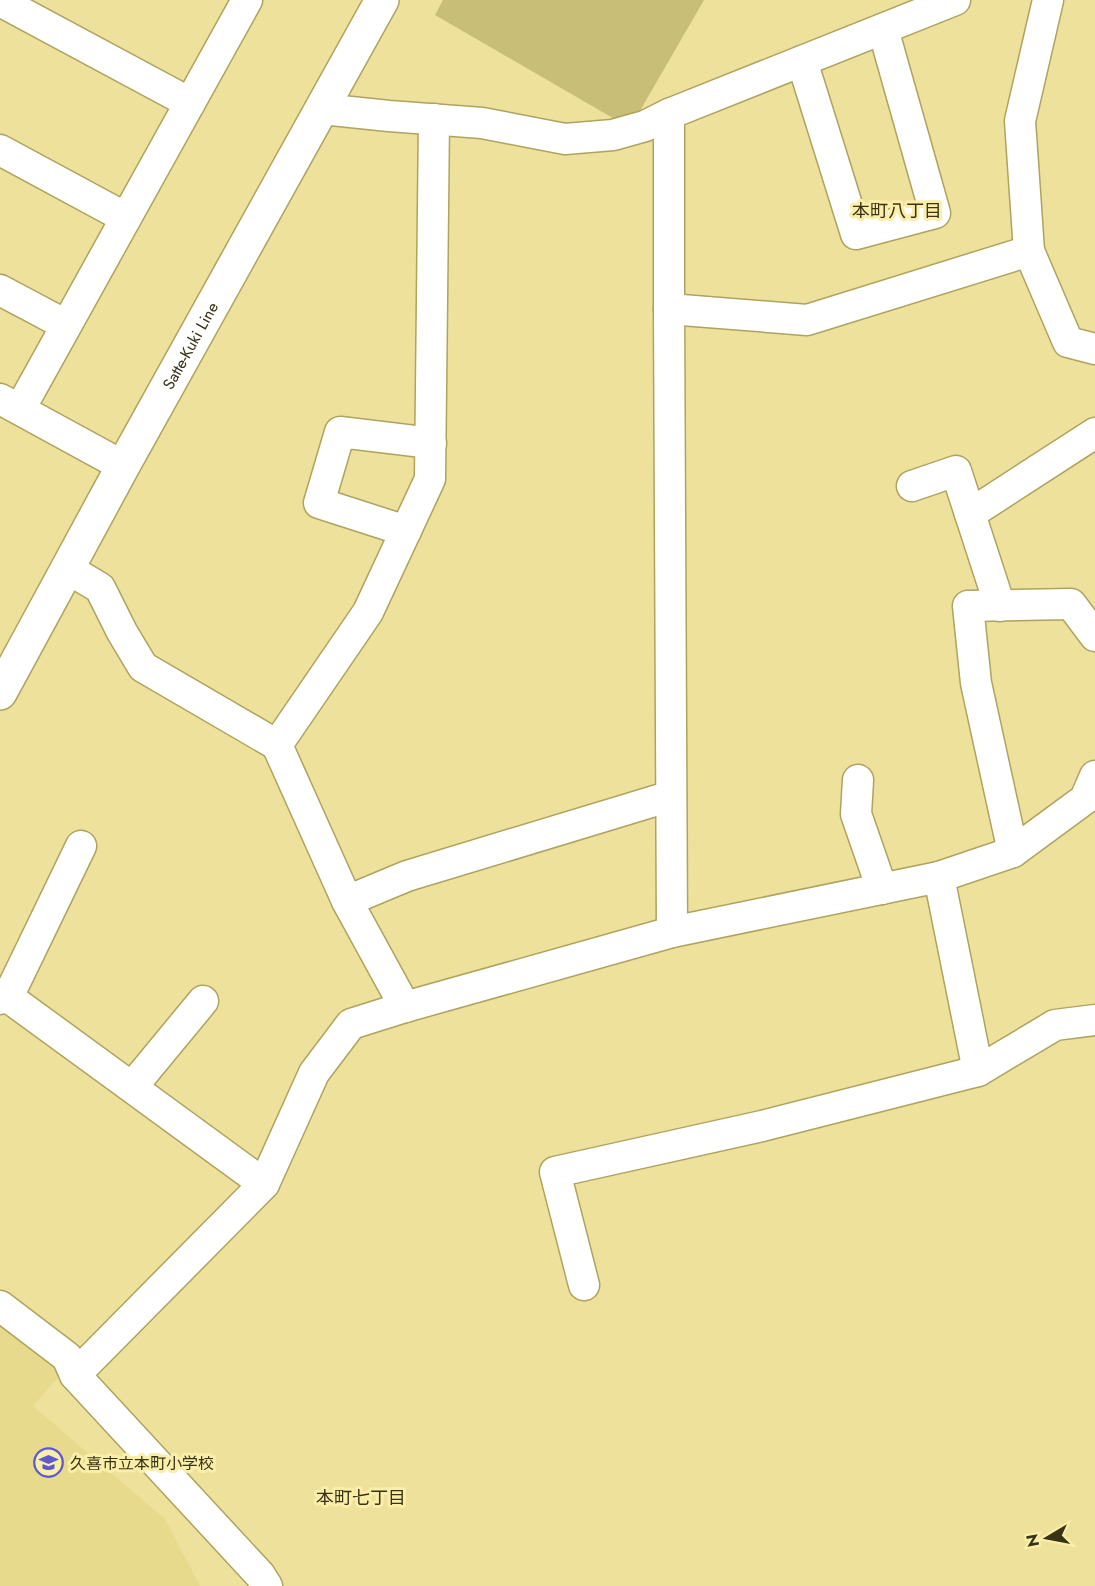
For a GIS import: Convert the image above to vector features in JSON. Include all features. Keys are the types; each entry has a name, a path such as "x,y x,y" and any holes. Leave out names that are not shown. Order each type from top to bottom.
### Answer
{"main road":[{"name":"Satte-Kuki Line","path":"0,693 123,466 382,0"}],"street":[{"path":"123,466 10,404 66,325 247,0"},
{"path":"322,109 482,123 565,139 613,135 645,126 669,114 955,0"},
{"path":"1048,0 1020,121 1029,251 1068,342 1095,349"},
{"path":"0,1 190,103"},
{"path":"802,61 856,234 936,213 883,28"},
{"path":"669,114 672,932"},
{"path":"276,745 368,612 430,479 434,119"},
{"path":"0,150 126,218"},
{"path":"669,309 807,320 1029,251"},
{"path":"0,290 66,325"},
{"path":"406,531 319,503 340,432 431,443"},
{"path":"970,514 1095,433"},
{"path":"912,486 956,471 1000,606"},
{"path":"68,569 100,588 143,667 276,745 347,901 405,1007"},
{"path":"1013,852 976,682 968,606 1071,604 1095,636"},
{"path":"75,1375 264,1184 314,1073 351,1024 672,932 939,877 1013,852 1085,799 1095,776"},
{"path":"858,780 856,814 882,889"},
{"path":"347,901 406,876 671,796"},
{"path":"81,846 4,998 132,1087 264,1184"},
{"path":"939,877 978,1071"},
{"path":"132,1087 203,1001"},
{"path":"584,1285 555,1172 762,1126 978,1071 1054,1025 1095,1020"},
{"path":"0,1306 67,1358 75,1375 260,1575 267,1586"}],"shaded area":[{"name":"久喜市立本町小学校","path":"0,1318 54,1357 59,1376 33,1406 165,1519 200,1586 0,1586"}],"building":[{"path":"443,0 704,0 630,128 435,15"}],"place":[{"name":"久喜市立本町小学校","path":"49,1463"}],"district":[{"name":"本町八丁目","path":"897,211"},
{"name":"本町七丁目","path":"361,1498"}]}
